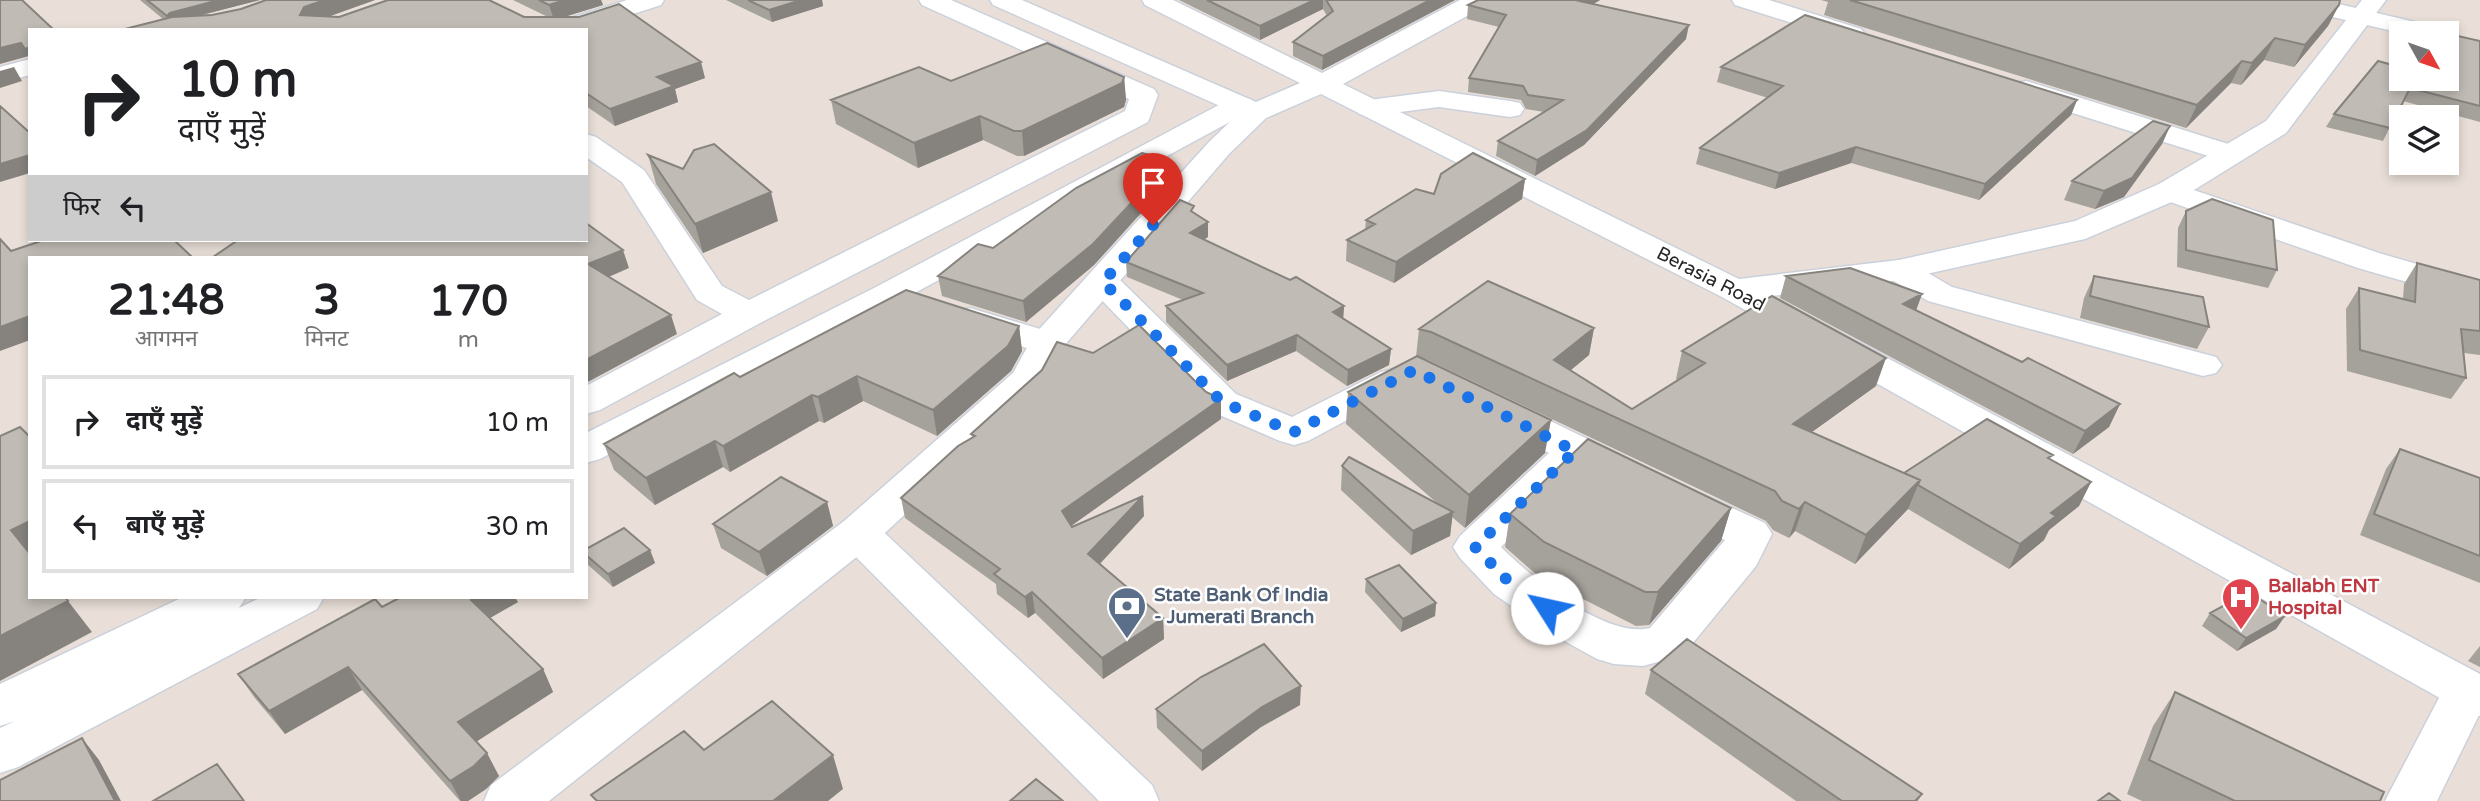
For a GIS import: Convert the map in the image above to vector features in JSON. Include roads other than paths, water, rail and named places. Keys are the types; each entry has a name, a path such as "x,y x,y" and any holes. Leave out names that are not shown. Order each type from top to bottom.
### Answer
{"street":[{"path":"548,28 652,0"},
{"path":"588,401 749,314 1138,116 1144,95 931,0"},
{"path":"1002,0 1248,108"},
{"name":"Berasia Road","path":"1154,0 1734,290 2474,694"},
{"path":"588,449 1248,108 1322,84 1478,0"},
{"path":"1744,0 1875,42"},
{"path":"2291,0 2369,9 2400,21"},
{"path":"1734,290 1899,270 2085,229 2170,191 2276,127 2369,9"},
{"path":"0,75 28,68"},
{"path":"2007,83 2231,154"},
{"path":"1369,108 1439,99 1510,109"},
{"path":"510,801 859,533 1029,379 1047,343 1219,148 1248,108"},
{"path":"588,144 633,176 709,293 749,314"},
{"path":"2170,191 2370,261 2480,293"},
{"path":"1899,270 1940,295 2203,365"},
{"path":"1103,282 1222,402 1294,432 1414,370 1426,376"},
{"path":"888,294 1047,343"},
{"path":"1463,395 1750,534 1740,555 1666,642 1643,648 1614,646 1566,621 1510,583 1475,547 1575,451"},
{"path":"859,533 1133,801"},
{"path":"0,706 219,599"},
{"path":"0,752 297,599"},
{"path":"2411,801 2474,694"}],"place":[{"name":"Ballabh ENT Hospital","path":"2241,631"},
{"name":"State Bank Of India - Jumerati Branch","path":"1127,640"}]}
